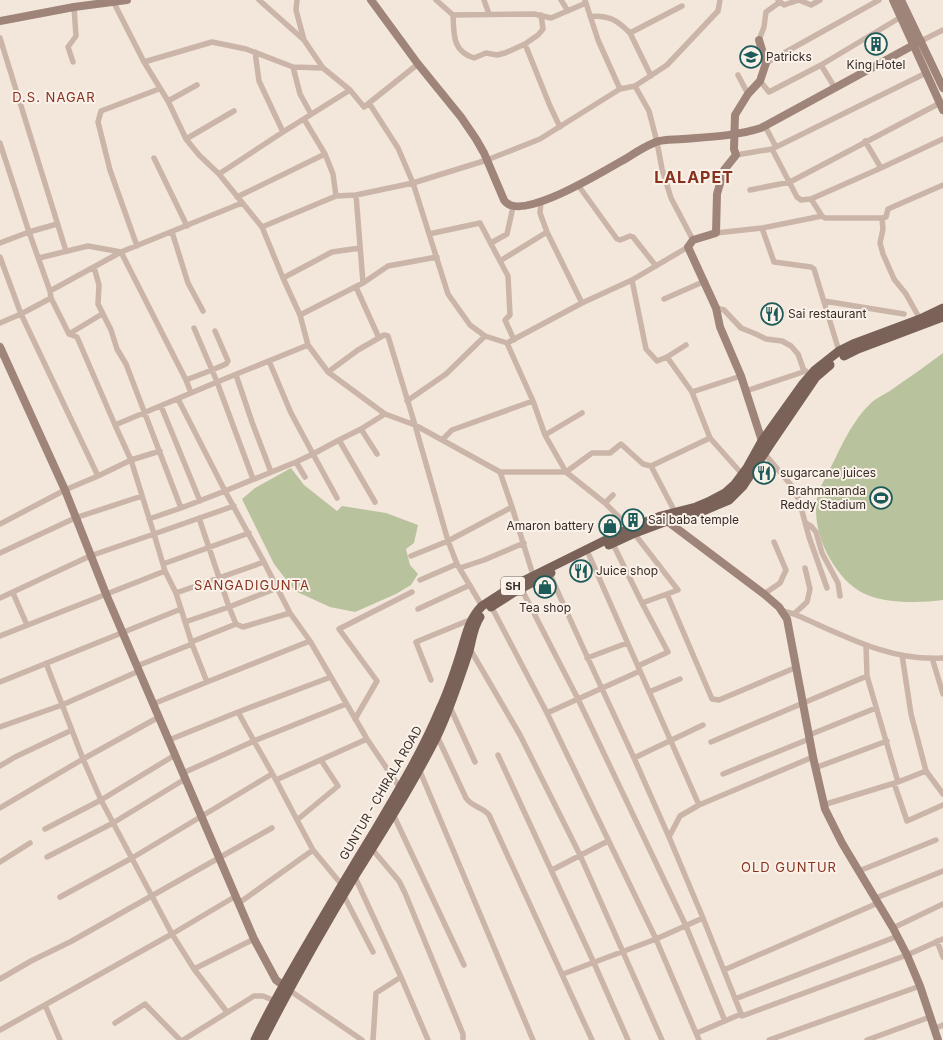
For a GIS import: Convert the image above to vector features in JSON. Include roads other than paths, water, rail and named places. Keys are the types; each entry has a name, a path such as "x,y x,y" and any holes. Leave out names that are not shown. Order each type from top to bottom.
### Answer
{"main road":[{"name":"GUNTUR - CHIRALA ROAD","path":"664,519 675,512 696,507 718,498 731,488 742,474 808,372 839,351 862,340 920,319 943,308"},
{"name":"GUNTUR - CHIRALA ROAD","path":"263,1040 286,988 342,884 400,788 421,749 440,710 472,619 487,605 513,586 533,575 632,530 664,519 703,511 729,500 743,486 816,377 827,367 858,349 943,317"},
{"name":"GUNTUR - CHIRALA ROAD","path":"255,1040 275,1001 286,988 344,896 437,736 450,707 477,622 487,605 613,544 632,530"}],"street":[{"path":"0,21 98,2 114,3 127,0"},
{"path":"259,0 304,40 323,68 350,90 364,107 418,64"},
{"path":"297,0 296,10 304,40"},
{"path":"371,0 418,64 461,117 476,139 487,160 504,200 513,207 541,202 578,185 657,142 734,134 757,130 943,30"},
{"path":"436,0 453,15 541,15 552,18 586,2 598,40 620,89"},
{"path":"484,0 488,14"},
{"path":"561,0 568,11"},
{"path":"262,227 336,196 356,195 413,183 487,160 540,139 620,89 635,86 667,65 718,11 720,0"},
{"path":"736,154 734,149 735,115 748,94 760,81 766,63 759,40 764,27 766,12 779,1 784,5 799,0 811,5 820,0"},
{"path":"766,63 879,0"},
{"path":"893,0 901,17 942,83"},
{"path":"750,190 790,182 866,141 941,107 926,73 917,43 900,0"},
{"path":"114,3 144,62 168,101 186,139 199,155 219,174 262,227 282,278 300,316 308,345 328,372 385,414 415,425 443,439 500,472 566,472 592,453 610,453 621,444 643,464 651,466 710,438"},
{"path":"630,32 682,6"},
{"path":"73,62 68,47 76,36 74,7"},
{"path":"453,15 455,42 459,49 470,57 477,57 486,53 500,55 525,44 538,35 543,29 541,15"},
{"path":"590,16 610,17 622,24 630,32 651,76"},
{"path":"760,81 769,92 821,64 901,17"},
{"path":"0,38 66,251"},
{"path":"144,62 212,42 239,47 293,67 323,68"},
{"path":"525,44 560,127"},
{"path":"255,52 259,81 283,132"},
{"path":"821,64 835,88"},
{"path":"293,67 300,94 311,114"},
{"path":"716,232 717,194 724,170 736,154 774,148 926,73"},
{"path":"738,75 748,94"},
{"path":"168,101 196,85"},
{"path":"635,86 649,111 670,198 716,308 720,327 741,376 762,441"},
{"path":"137,246 110,170 98,122 101,111 159,88"},
{"path":"219,174 350,90"},
{"path":"369,103 398,148 413,183 448,294 470,325 485,336 507,343 582,303 632,280 690,244 716,232 762,228 822,216 825,218 882,218 886,217 889,208 943,185"},
{"path":"186,139 234,111"},
{"path":"304,119 325,154 334,174 336,196"},
{"path":"765,126 780,165 799,199 811,198 943,139"},
{"path":"866,141 881,168"},
{"path":"0,143 50,291 51,298 69,334 77,337 131,460 165,571 176,593 191,643 207,682"},
{"path":"238,197 325,154"},
{"path":"154,158 187,226"},
{"path":"578,185 617,240 630,236 633,237 656,266"},
{"path":"356,195 363,283"},
{"path":"811,198 822,216"},
{"path":"541,202 540,213 547,232 582,303"},
{"path":"50,291 121,252 242,204"},
{"path":"491,243 507,234 513,207"},
{"path":"882,218 883,229 880,243 883,254 894,279 906,294 920,319"},
{"path":"429,234 480,223 508,276 510,315 505,320 514,340"},
{"path":"0,243 29,232 57,224"},
{"path":"762,228 774,262 812,267 814,269 839,351"},
{"path":"172,232 188,283 203,311"},
{"path":"500,261 547,232"},
{"path":"39,258 88,246 121,252"},
{"path":"282,278 332,252 360,248"},
{"path":"121,252 186,380 191,393"},
{"path":"0,257 21,314 98,476"},
{"path":"300,316 363,283 388,266 437,258"},
{"path":"94,267 100,285 98,304 111,330 117,349 126,364 181,508"},
{"path":"632,280 646,349 657,360 667,357 686,345"},
{"path":"664,299 705,281"},
{"path":"356,286 379,338"},
{"path":"0,323 51,298"},
{"path":"824,301 904,314"},
{"path":"716,308 724,310 741,328 766,339 782,341 791,346 798,354 808,372 746,391"},
{"path":"69,334 102,314"},
{"path":"194,328 217,382 253,479"},
{"path":"186,380 226,364 228,361 215,331"},
{"path":"328,372 353,353 384,335 388,336 448,542 470,586 487,605 547,713 656,939 700,1040"},
{"path":"407,401 446,374 485,336"},
{"path":"507,343 533,402 545,435 566,472 605,503 632,530 678,590 642,603"},
{"path":"115,425 308,345"},
{"path":"0,348 65,490 90,556 168,740 254,939 273,976 286,988 362,1040"},
{"path":"667,357 692,392 710,438 742,474"},
{"path":"269,361 291,413 337,498"},
{"path":"236,375 271,472"},
{"path":"692,392 741,376"},
{"path":"178,399 224,491 249,533 290,613 310,641 330,678 367,739 400,788"},
{"path":"443,439 452,430 533,402"},
{"path":"161,406 200,501"},
{"path":"545,435 582,413"},
{"path":"149,519 200,501 296,462 361,429 385,414"},
{"path":"361,429 377,454"},
{"path":"339,440 375,502"},
{"path":"0,524 65,490 131,460 160,451"},
{"path":"764,453 796,493 827,588"},
{"path":"296,462 305,477"},
{"path":"651,466 675,512"},
{"path":"500,472 533,575"},
{"path":"0,553 75,518 142,496"},
{"path":"605,503 613,496"},
{"path":"0,598 90,556 234,506"},
{"path":"411,556 448,542 512,507"},
{"path":"199,518 236,624 243,627 290,613"},
{"path":"664,519 764,594 783,611 787,619 797,667 823,805 842,843 894,928 907,954 920,986 938,1040"},
{"path":"806,523 816,532 824,558 837,579 840,596"},
{"path":"163,564 249,533"},
{"path":"764,594 780,583 786,570 774,542"},
{"path":"420,580 459,566 484,560 524,543"},
{"path":"547,713 639,669 668,652 613,544"},
{"path":"589,555 699,805"},
{"path":"176,593 264,562"},
{"path":"794,614 807,602 810,589 806,568"},
{"path":"0,636 165,571"},
{"path":"550,574 669,837 741,1014"},
{"path":"418,609 470,586"},
{"path":"185,622 277,588"},
{"path":"521,588 578,699 686,926 725,1021"},
{"path":"355,719 377,681 339,629 412,592"},
{"path":"13,593 27,625"},
{"path":"667,594 712,699 719,700 797,667"},
{"path":"0,682 181,609"},
{"path":"783,611 794,614 866,645 902,655 943,658"},
{"path":"431,680 416,642 472,619"},
{"path":"0,727 62,705 191,643 236,624"},
{"path":"153,704 310,641"},
{"path":"587,658 627,643"},
{"path":"866,645 867,676 887,741 896,783 907,821 943,805"},
{"path":"470,648 520,735 580,855 662,1040"},
{"path":"902,655 911,714 926,771 941,785 943,794"},
{"path":"932,658 943,694"},
{"path":"46,663 83,759 101,800 172,934 194,969 227,1012"},
{"path":"711,742 867,676"},
{"path":"168,740 330,678"},
{"path":"649,692 680,679"},
{"path":"47,857 113,823 184,776 254,741 346,704"},
{"path":"450,707 475,762"},
{"path":"723,774 876,708"},
{"path":"238,712 313,850 342,884"},
{"path":"0,808 83,759 159,717"},
{"path":"634,758 703,725"},
{"path":"5,763 72,730"},
{"path":"437,736 466,798 470,803 482,809 489,815 592,1040"},
{"path":"276,780 367,739"},
{"path":"815,768 887,741"},
{"path":"498,754 628,1040"},
{"path":"45,829 101,800 175,755"},
{"path":"669,837 680,816 699,805 813,757"},
{"path":"297,820 338,786 321,760"},
{"path":"419,769 533,1040"},
{"path":"823,805 896,783 926,771"},
{"path":"60,897 132,858 272,774"},
{"path":"393,814 464,965"},
{"path":"0,979 31,961 68,943 272,828"},
{"path":"859,871 936,840"},
{"path":"552,870 608,841"},
{"path":"0,862 30,843"},
{"path":"372,849 399,881 405,893 463,1034 463,1040"},
{"path":"0,1030 237,899 313,850"},
{"path":"724,970 943,871"},
{"path":"355,877 401,976 428,1040"},
{"path":"344,896 373,952"},
{"path":"894,928 943,904"},
{"path":"563,974 656,939 703,918"},
{"path":"735,998 898,936"},
{"path":"194,969 254,939"},
{"path":"697,1033 741,1014 742,1016 907,954 940,940 943,957"},
{"path":"373,1040 376,993 401,976"},
{"path":"769,1040 920,986"},
{"path":"115,1023 145,1004 182,1040 254,996 263,996 275,1001"},
{"path":"45,1005 60,1040"},
{"path":"867,1040 930,1017"},
{"path":"934,1029 943,1025"}],"place":[{"name":"King Hotel","path":"876,44"},
{"name":"Patricks","path":"751,57"},
{"name":"Sai restaurant","path":"772,314"},
{"name":"sugarcane juices","path":"764,473"},
{"name":"Brahmananda Reddy Stadium","path":"881,498"},
{"name":"Sai baba temple","path":"633,520"},
{"name":"Amaron battery","path":"610,526"},
{"name":"Juice shop","path":"581,571"},
{"name":"Tea shop","path":"545,587"}],"district":[{"name":"D.S. NAGAR","path":"54,97"},
{"name":"LALAPET","path":"694,177"},
{"name":"SANGADIGUNTA","path":"252,585"},
{"name":"OLD GUNTUR","path":"789,867"}]}
